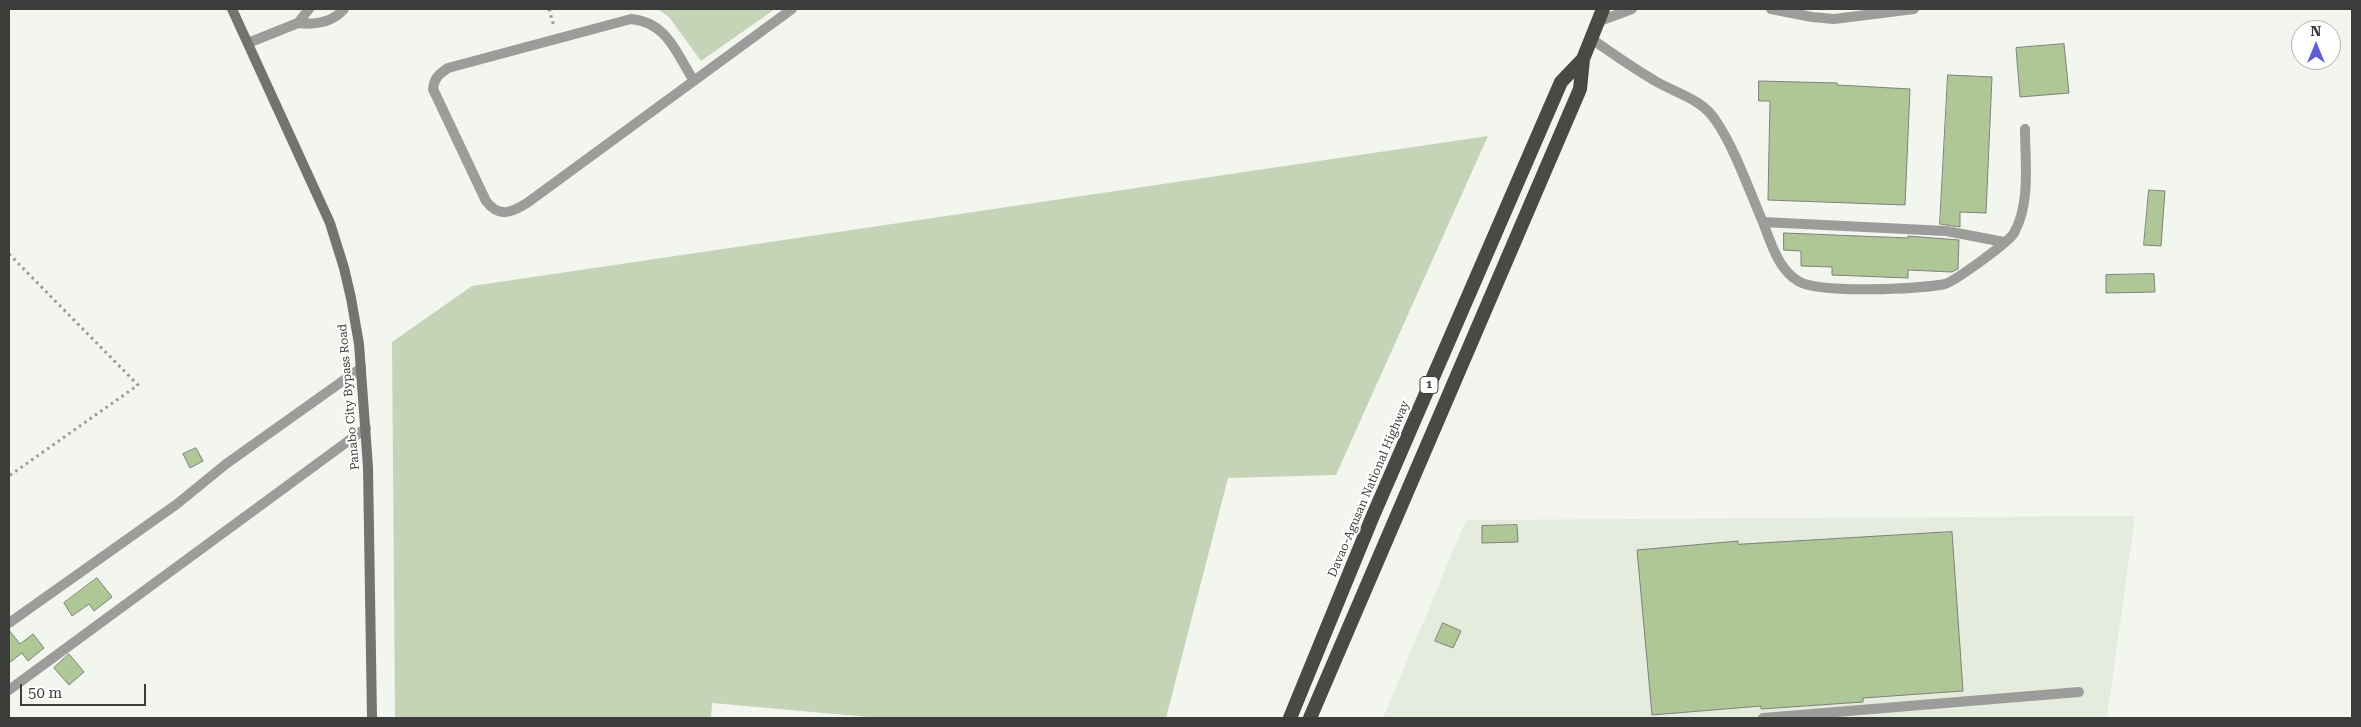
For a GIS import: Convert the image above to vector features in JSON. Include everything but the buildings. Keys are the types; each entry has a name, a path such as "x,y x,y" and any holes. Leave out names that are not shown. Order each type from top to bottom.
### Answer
{"highway":[{"name":"Davao-Agusan National Highway","path":"1310,718 1390,527 1580,89 1583,59 1603,9"},
{"name":"Davao-Agusan National Highway","path":"1290,718 1372,518 1561,82 1583,59"},
{"path":"1372,518 1390,527"}],"main road":[{"name":"Panabo City Bypass Road","path":"232,9 330,223 351,298 361,368 366,428 370,508 372,718"}],"street":[{"path":"298,23 309,9"},
{"path":"248,43 298,23 316,25 338,16 344,9"},
{"path":"694,81 658,27 645,20 631,19 616,21 448,68 439,74 434,81 435,97 486,201 493,210 504,214 515,211 527,203 694,81 792,9"},
{"path":"1597,22 1632,9"},
{"path":"1771,9 1834,19 1914,9"},
{"path":"1590,38 1657,82 1697,101 1709,112 1716,120 1728,144 1784,269 1799,282 1818,286 1865,289 1946,284 1967,271 2013,235 2020,221 2025,195 2026,128"},
{"path":"1763,222 1946,230 2004,242"},
{"path":"9,623 177,504 226,464 361,368"},
{"path":"9,690 366,428"},
{"path":"1763,718 2079,692"}],"path":[{"path":"549,9 557,37"},
{"path":"9,254 138,385 9,476"}],"shaded area":[{"path":"2135,516 2107,718 1383,718 1466,520"}],"green space":[{"path":"658,9 775,9 701,61 669,17"},
{"path":"1488,136 1336,475 1228,478 1166,718 879,718 712,703 711,718 395,718 392,342 472,286"}]}
